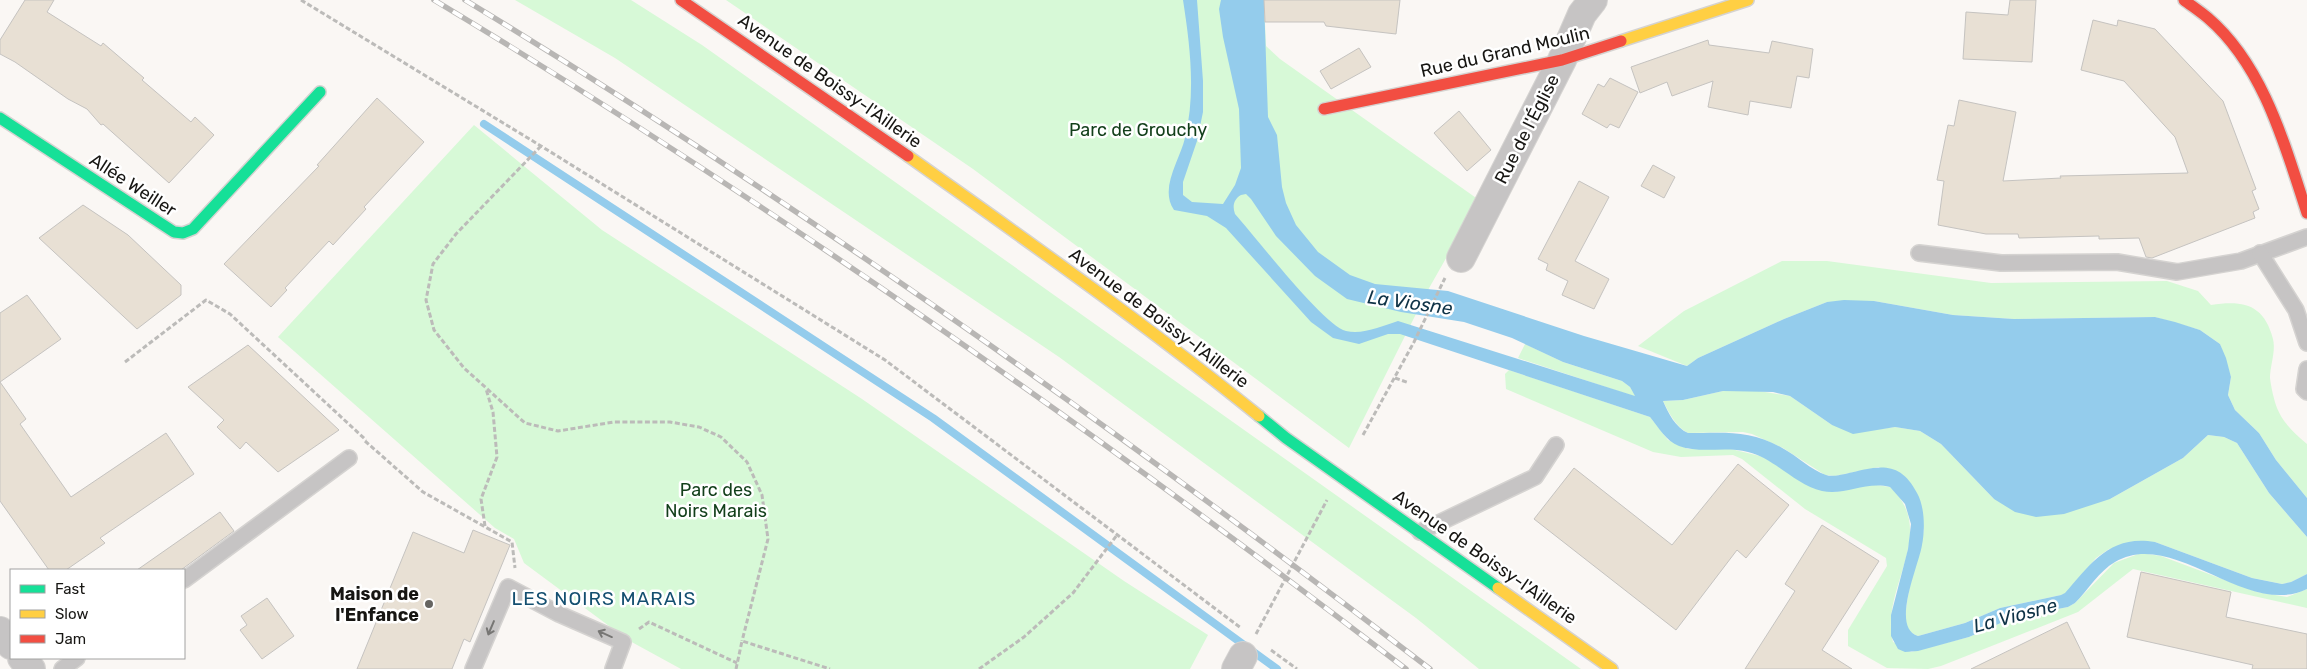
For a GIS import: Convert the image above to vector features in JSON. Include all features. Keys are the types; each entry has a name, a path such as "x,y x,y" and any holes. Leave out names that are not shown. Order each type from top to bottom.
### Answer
{"main road":[{"name":"Avenue de Boissy-l'Aillerie","path":"681,0 846,112 1066,269 1207,374 1286,438 1612,669"},
{"name":"Rue du Grand Moulin","path":"1324,109 1562,60 1748,0"},
{"path":"2184,0 2217,27 2239,54 2257,83 2285,146 2307,213"},
{"name":"Allée Weiller","path":"0,118 174,232 183,233 193,229 320,92"}],"street":[{"name":"Rue de l'Église","path":"1462,258 1562,60 1582,14 1593,0"},
{"path":"0,631 10,644"},
{"path":"23,659 31,669"}],"lane":[{"path":"1919,253 2001,263 2117,262 2178,272 2240,260 2307,237"},
{"path":"2260,253 2296,310 2307,343"},
{"path":"2307,369 2304,389 2307,392"},
{"path":"1420,532 1535,477 1556,445"},
{"path":"185,579 349,458"},
{"path":"473,669 508,587 559,614 623,642 613,669"},
{"path":"62,669 76,659"}],"path":[{"path":"301,0 541,146 885,360 1117,535 1249,648 1297,669"},
{"path":"541,146 456,234 433,264 426,300 434,330 464,368 525,422 558,431 614,422 670,422 698,427 721,437 747,462 762,495 768,539 736,669"},
{"path":"1363,435 1414,342 1444,280"},
{"path":"124,362 206,300 230,314 423,492 512,542 516,565 508,587"},
{"path":"1395,378 1409,383"},
{"path":"485,526 481,499 498,457 493,412 486,387"},
{"path":"349,458 366,440"},
{"path":"1249,648 1332,493"},
{"path":"979,669 1024,637 1073,593 1117,535"},
{"path":"623,642 649,622 737,663"},
{"path":"742,641 830,669"}],"green space":[{"path":"515,0 631,0 702,45 1581,669 1479,669 1416,618 1059,357 615,58"},
{"name":"Parc de Grouchy","path":"726,0 1264,0 1266,46 1280,59 1479,200 1428,290 1349,448 973,169"},
{"name":"Parc des Noirs Marais","path":"474,125 602,230 862,399 1124,581 1208,635 1190,669 681,669 628,640 524,563 514,539 495,528 278,337"},
{"path":"1782,261 1827,261 1991,283 2167,281 2198,291 2211,305 2233,303 2251,307 2264,318 2273,339 2274,348 2270,378 2277,408 2286,423 2307,444 2307,498 2276,460 2259,433 2235,410 2228,395 2231,377 2220,344 2200,330 2155,317 2014,319 1953,315 1874,301 1827,302 1784,319 1698,358 1687,366 1638,346 1684,311"},
{"path":"1525,344 1563,362 1622,381 1630,387 1636,397 1518,358"},
{"path":"1509,370 1650,417 1668,440 1688,449 1731,449 1760,456 1835,492 1870,484 1890,487 1904,505 1910,523 1909,542 1894,601 1891,622 1893,642 1911,652 1969,637 2012,618 2068,607 2075,603 2114,563 2141,553 2161,556 2257,592 2287,597 2307,589 2307,608 2133,569 2078,612 1941,666 1928,669 1887,668 1848,646 1848,630 1887,566 1886,558 1805,509 1742,459 1733,455 1681,457 1653,452 1506,389 1505,374"},
{"path":"1753,390 1790,396 1832,425 1880,429 1895,427 1920,431 1941,444 1994,499 2110,499 2183,458 2208,435 2224,437 2237,443 2269,493 2307,537 2307,574 2282,584 2252,578 2155,542 2109,549 2096,558 2065,594 2000,608 1965,623 1918,636 1907,628 1906,615 1912,577 1924,530 1879,467 1835,476 1825,475 1783,448 1752,434 1743,432 1688,433 1676,423 1663,401 1683,400 1723,391"}],"water":[{"name":"La Viosne","path":"1183,0 1197,0 1203,81 1203,112 1197,141 1183,182 1183,195 1192,202 1223,204 1235,185 1241,168 1239,109 1223,37 1219,9 1221,0 1264,0 1268,117 1277,135 1282,187 1286,203 1296,225 1318,252 1350,275 1375,284 1448,291 1584,336 1687,366 1698,358 1784,319 1827,302 1844,300 1874,301 1953,315 2014,319 2155,317 2200,330 2220,344 2231,377 2228,395 2235,410 2259,433 2276,460 2307,498 2307,537 2269,493 2237,443 2224,437 2208,435 2183,458 2110,499 2064,514 2036,517 2015,512 1994,499 1941,444 1920,431 1895,427 1853,434 1832,425 1790,396 1773,392 1723,391 1683,400 1663,401 1676,424 1688,433 1737,433 1760,438 1784,449 1815,470 1828,476 1877,468 1886,468 1903,474 1920,499 1924,519 1922,545 1906,609 1906,621 1910,631 1918,636 1965,623 2000,608 2061,595 2103,553 2126,542 2155,542 2252,578 2282,584 2307,574 2307,589 2284,595 2260,593 2185,563 2161,556 2137,554 2109,566 2075,603 2068,607 2012,618 1969,637 1918,651 1905,652 1898,649 1891,636 1891,615 1908,549 1911,524 1905,504 1890,487 1872,486 1839,492 1822,491 1803,483 1758,455 1740,450 1696,449 1679,446 1666,438 1650,417 1400,334 1388,334 1359,344 1333,338 1311,322 1226,228 1207,216 1174,210 1170,201 1170,183 1185,138 1191,86 1190,52","holes":["1246,194 1276,236 1315,276 1347,299 1401,312 1464,322 1512,338 1563,362 1622,381 1630,387 1635,396 1398,321 1366,331 1346,331 1322,314 1235,214 1235,201 1241,195"]}],"building":[{"path":"25,0 54,0 47,12 101,46 103,43 191,122 195,117 214,135 169,183 103,124 101,125 87,109 68,99 15,62 0,54 0,40"},
{"path":"1264,0 1400,0 1396,34 1326,26 1324,22 1265,22"},
{"path":"2010,0 2036,0 2032,62 1963,59 1966,12 2008,15"},
{"path":"2093,20 2117,26 2118,20 2155,29 2223,101 2256,189 2252,191 2259,209 2253,212 2255,218 2152,258 2146,257 2139,238 2099,239 2099,236 2019,238 2018,234 1986,234 1938,225 1944,181 1937,180 1948,125 1954,126 1959,100 2016,112 2003,181 2061,178 2060,176 2188,173 2175,137 2124,81 2081,70"},
{"path":"1708,40 1709,45 1769,53 1772,41 1813,49 1809,78 1797,76 1791,108 1750,101 1748,115 1708,107 1713,81 1672,96 1667,82 1640,93 1631,67"},
{"path":"1359,48 1371,67 1331,89 1320,71"},
{"path":"1610,78 1638,92 1619,128 1610,124 1607,128 1582,114 1598,84 1604,87"},
{"path":"377,98 424,142 364,207 366,209 333,245 329,241 285,288 287,290 271,307 224,264 319,166 317,165"},
{"path":"1459,111 1491,150 1467,171 1434,133"},
{"path":"1653,165 1675,177 1664,198 1641,186"},
{"path":"1579,181 1609,197 1575,261 1609,279 1594,309 1562,295 1568,281 1546,270 1548,264 1538,259"},
{"path":"83,205 128,235 181,285 181,295 137,329 39,238"},
{"path":"27,295 61,339 0,382 0,313"},
{"path":"248,345 339,430 278,472 246,442 240,449 217,427 224,420 188,387"},
{"path":"0,382 26,419 20,424 71,497 166,433 194,474 100,538 105,543 67,569 48,569 0,501"},
{"path":"1738,464 1789,505 1746,558 1737,550 1676,630 1534,519 1574,468 1672,545"},
{"path":"220,512 234,531 182,569 138,569"},
{"path":"1822,525 1879,561 1822,650 1852,669 1745,669 1795,591 1785,584"},
{"name":"Maison de l'Enfance","path":"473,530 510,545 470,642 464,639 452,669 357,669 413,532 464,553"},
{"path":"2141,572 2231,592 2226,617 2307,634 2307,669 2252,669 2253,665 2127,637"},
{"path":"267,598 294,636 262,659 240,630 247,625 241,616"},
{"path":"2067,622 2090,669 1971,669"}],"waterway":[{"path":"484,124 933,418 1277,669"}],"railway":[{"path":"434,0 560,77 684,157 929,321 1170,492 1406,669"},
{"path":"465,0 590,77 713,157 956,321 1077,406 1430,669"}],"traffic: fast":[{"path":"0,118 174,232 183,233 193,229 320,92"},
{"path":"1259,416 1286,438 1498,588"}],"traffic: slow":[{"path":"1621,41 1748,0"},
{"path":"908,156 1130,316 1259,416"},
{"path":"1498,588 1612,669"}],"traffic: jam":[{"path":"681,0 908,156"},
{"path":"2184,0 2208,18 2227,37 2244,59 2258,83 2281,135 2307,213"},
{"path":"1324,109 1562,60 1621,41"}],"place":[{"name":"Maison de l'Enfance","path":"429,604"}],"district":[{"name":"LES NOIRS MARAIS","path":"604,598"}]}
